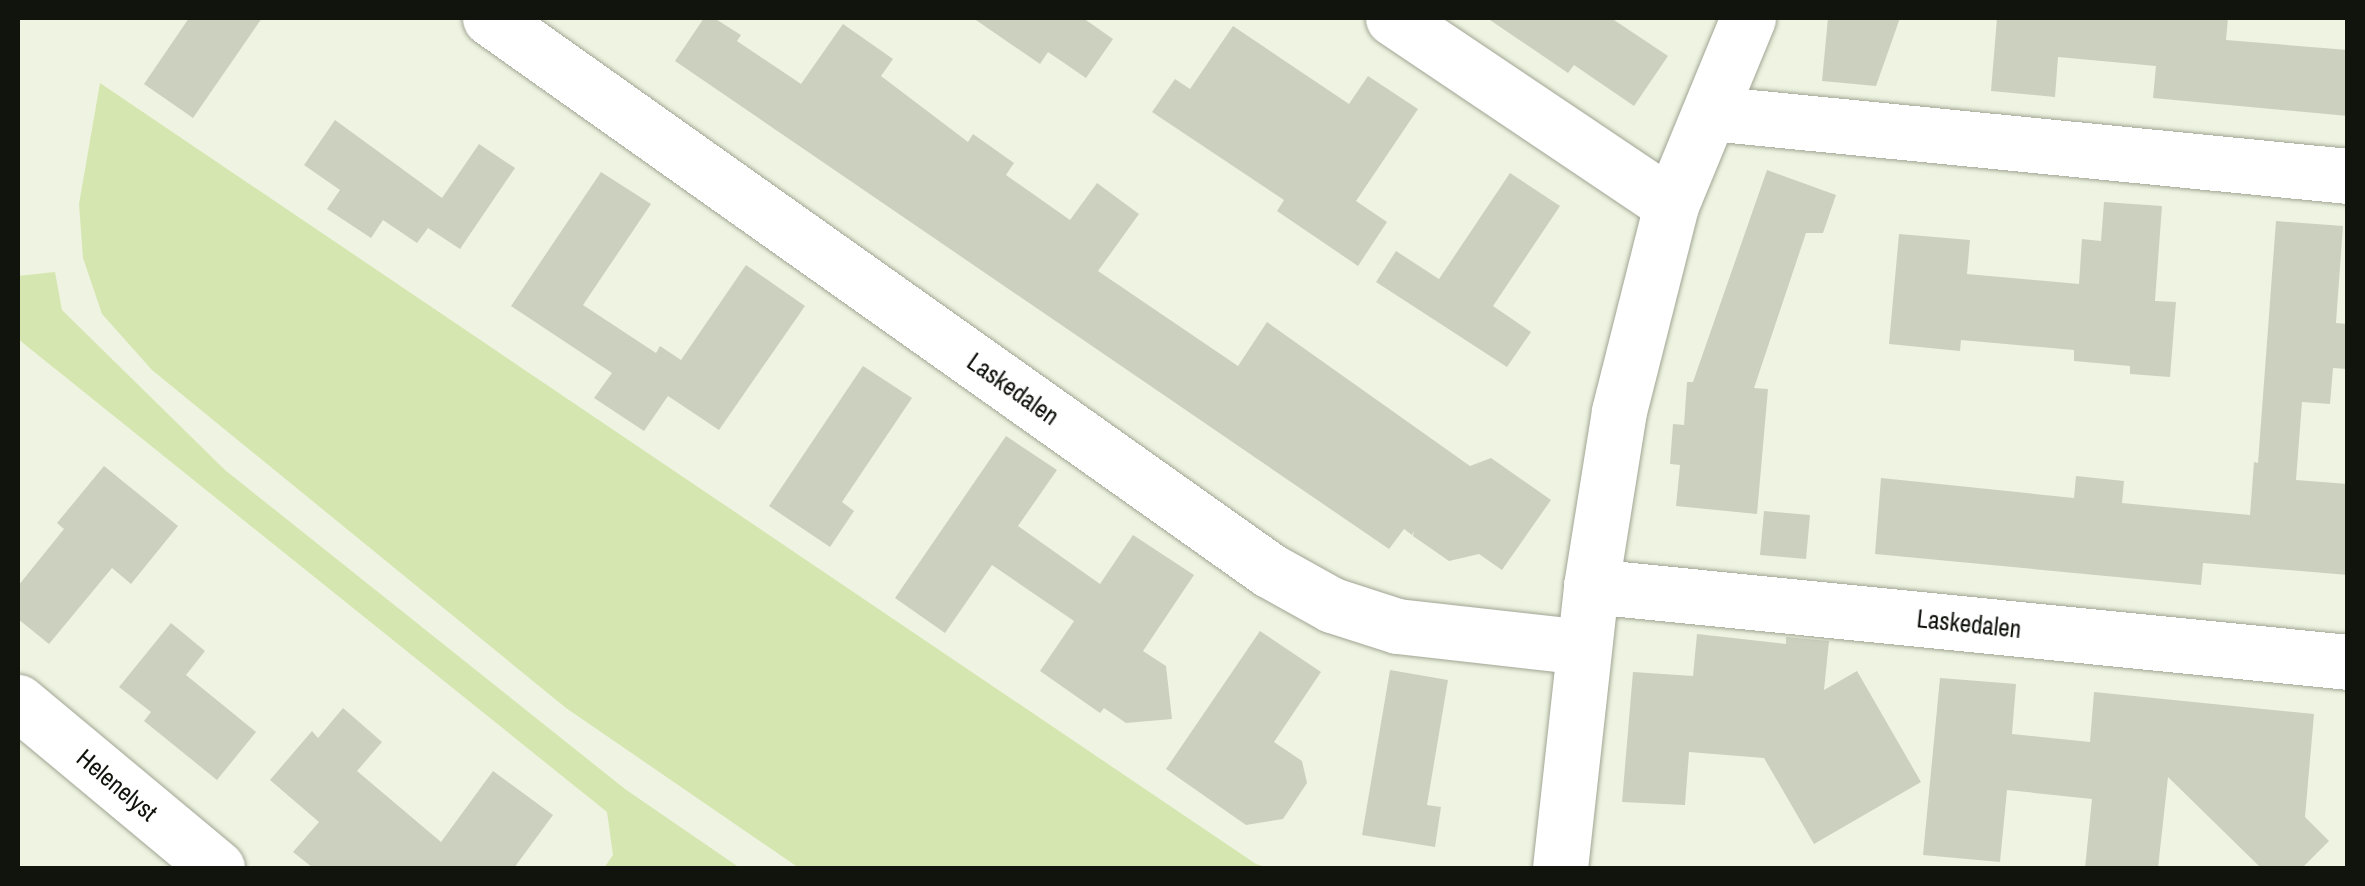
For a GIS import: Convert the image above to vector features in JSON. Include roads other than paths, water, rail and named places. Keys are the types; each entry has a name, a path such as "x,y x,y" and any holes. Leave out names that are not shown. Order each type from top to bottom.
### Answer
{"street":[{"name":"Laskedalen","path":"490,18 1269,570 1332,605 1396,626 1583,647"},
{"path":"1393,18 1672,205"},
{"path":"1560,868 1590,586 1619,411 1672,205 1748,18"},
{"path":"1710,112 2348,176"},
{"name":"Laskedalen","path":"1590,586 2348,662"},
{"name":"Helenelyst","path":"18,702 216,868"}]}
